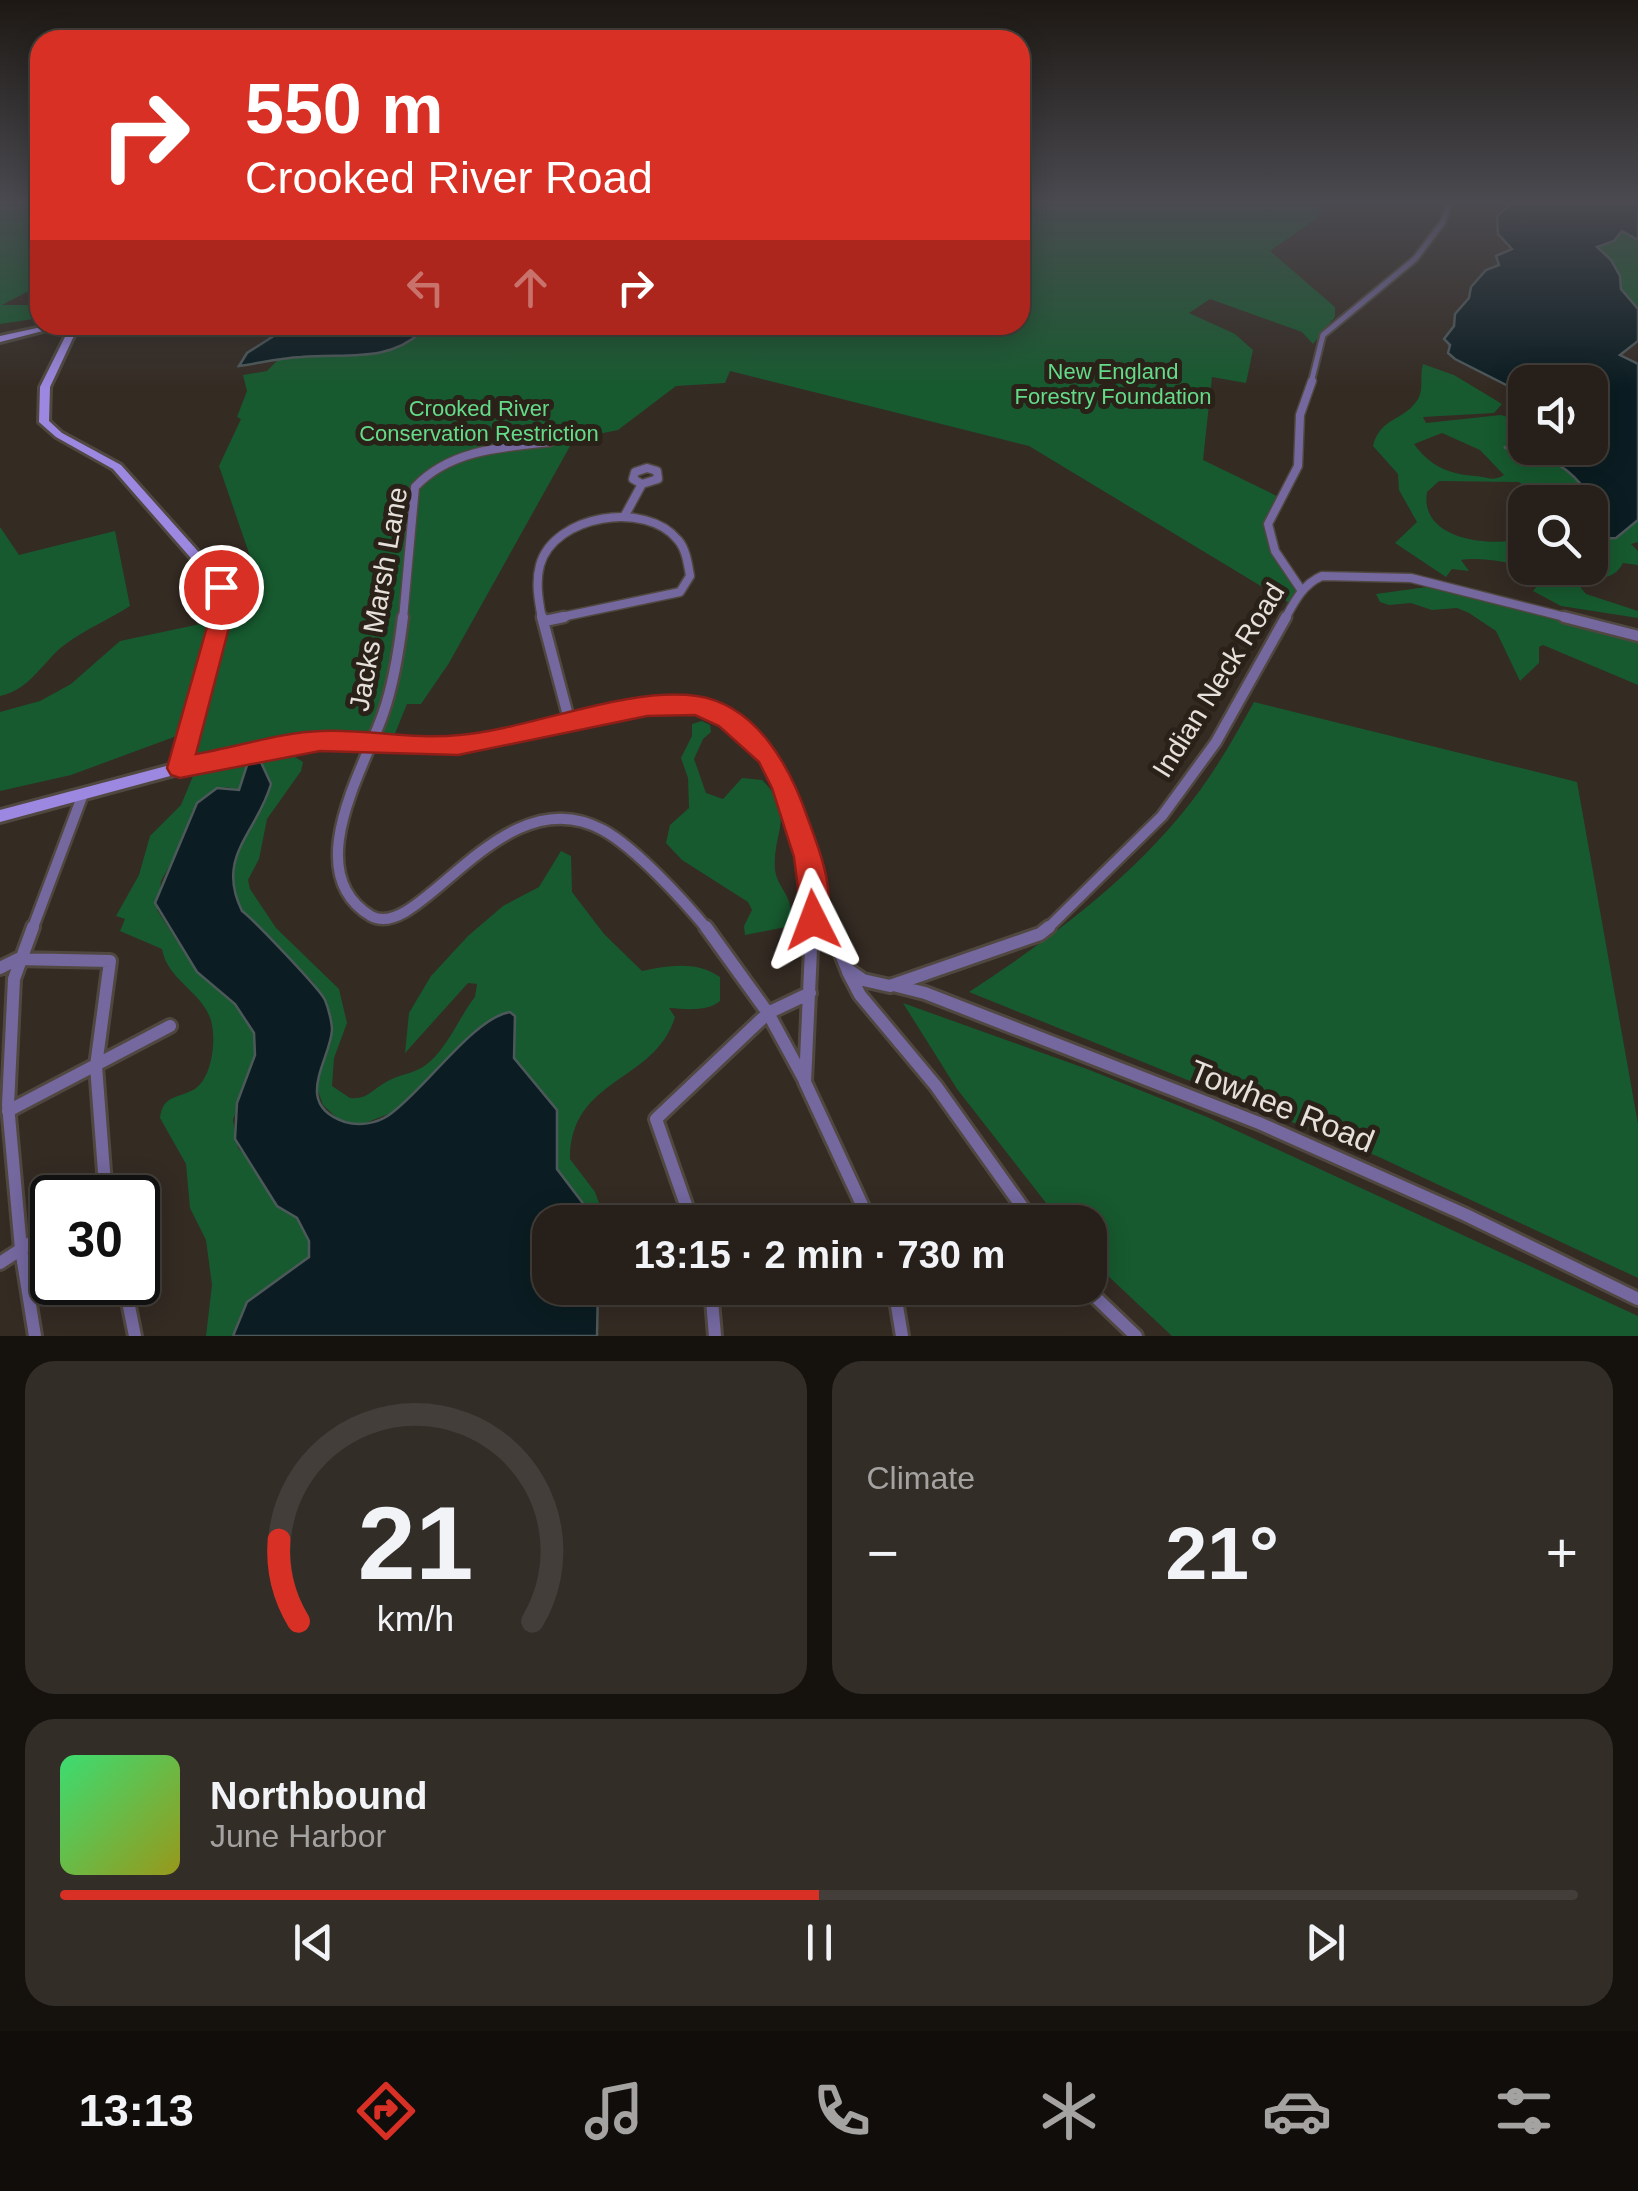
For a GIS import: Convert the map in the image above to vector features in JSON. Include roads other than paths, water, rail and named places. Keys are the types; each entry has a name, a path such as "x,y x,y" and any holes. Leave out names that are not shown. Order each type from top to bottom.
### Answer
{"street":[{"path":"1302,591 1276,552 1268,524 1298,466 1300,415 1321,355 1323,335 1406,264"},
{"path":"0,339 30,332"},
{"path":"70,335 45,387 44,422 59,435 117,467 216,579 223,593 221,616 180,768"},
{"name":"Jacks Marsh Lane","path":"550,442 451,461 429,472 415,487 400,636 386,706 358,769 346,808 340,876 369,915 386,920 402,915 468,858 501,837 540,822 581,821 610,834 680,894 718,940 768,1013"},
{"path":"624,517 642,484"},
{"path":"545,621 662,598 686,586 689,570 677,538 658,525 624,517 584,524 548,549 539,569 545,621 570,723"},
{"name":"Indian Neck Road","path":"896,986 1040,934 1058,921 1162,816 1216,742 1312,580 1325,576 1412,578 1638,636"},
{"path":"0,816 180,768 310,742 458,746 677,704 705,707 727,719 767,755 784,787 814,885 860,995 936,1086 1021,1205"},
{"path":"34,1336 21,1250 8,1111 9,1040 18,960 83,794"},
{"path":"805,1082 814,885"},
{"path":"0,968 18,960 110,960 96,1066 103,1175"},
{"path":"846,968 869,982 896,986"},
{"name":"Towhee Road","path":"896,986 926,993 1258,1123 1452,1208 1638,1299"},
{"path":"686,1205 656,1118 768,1013 810,993"},
{"path":"768,1013 862,1205"},
{"path":"8,1111 170,1026"},
{"path":"0,1263 30,1244"},
{"path":"129,1305 135,1336"},
{"path":"712,1305 715,1336"},
{"path":"897,1305 902,1336"},
{"path":"1104,1305 1136,1336"}],"park label":[{"name":"New England Forestry Foundation","path":"1113,384"},
{"name":"Crooked River Conservation Restriction","path":"479,420"}]}
